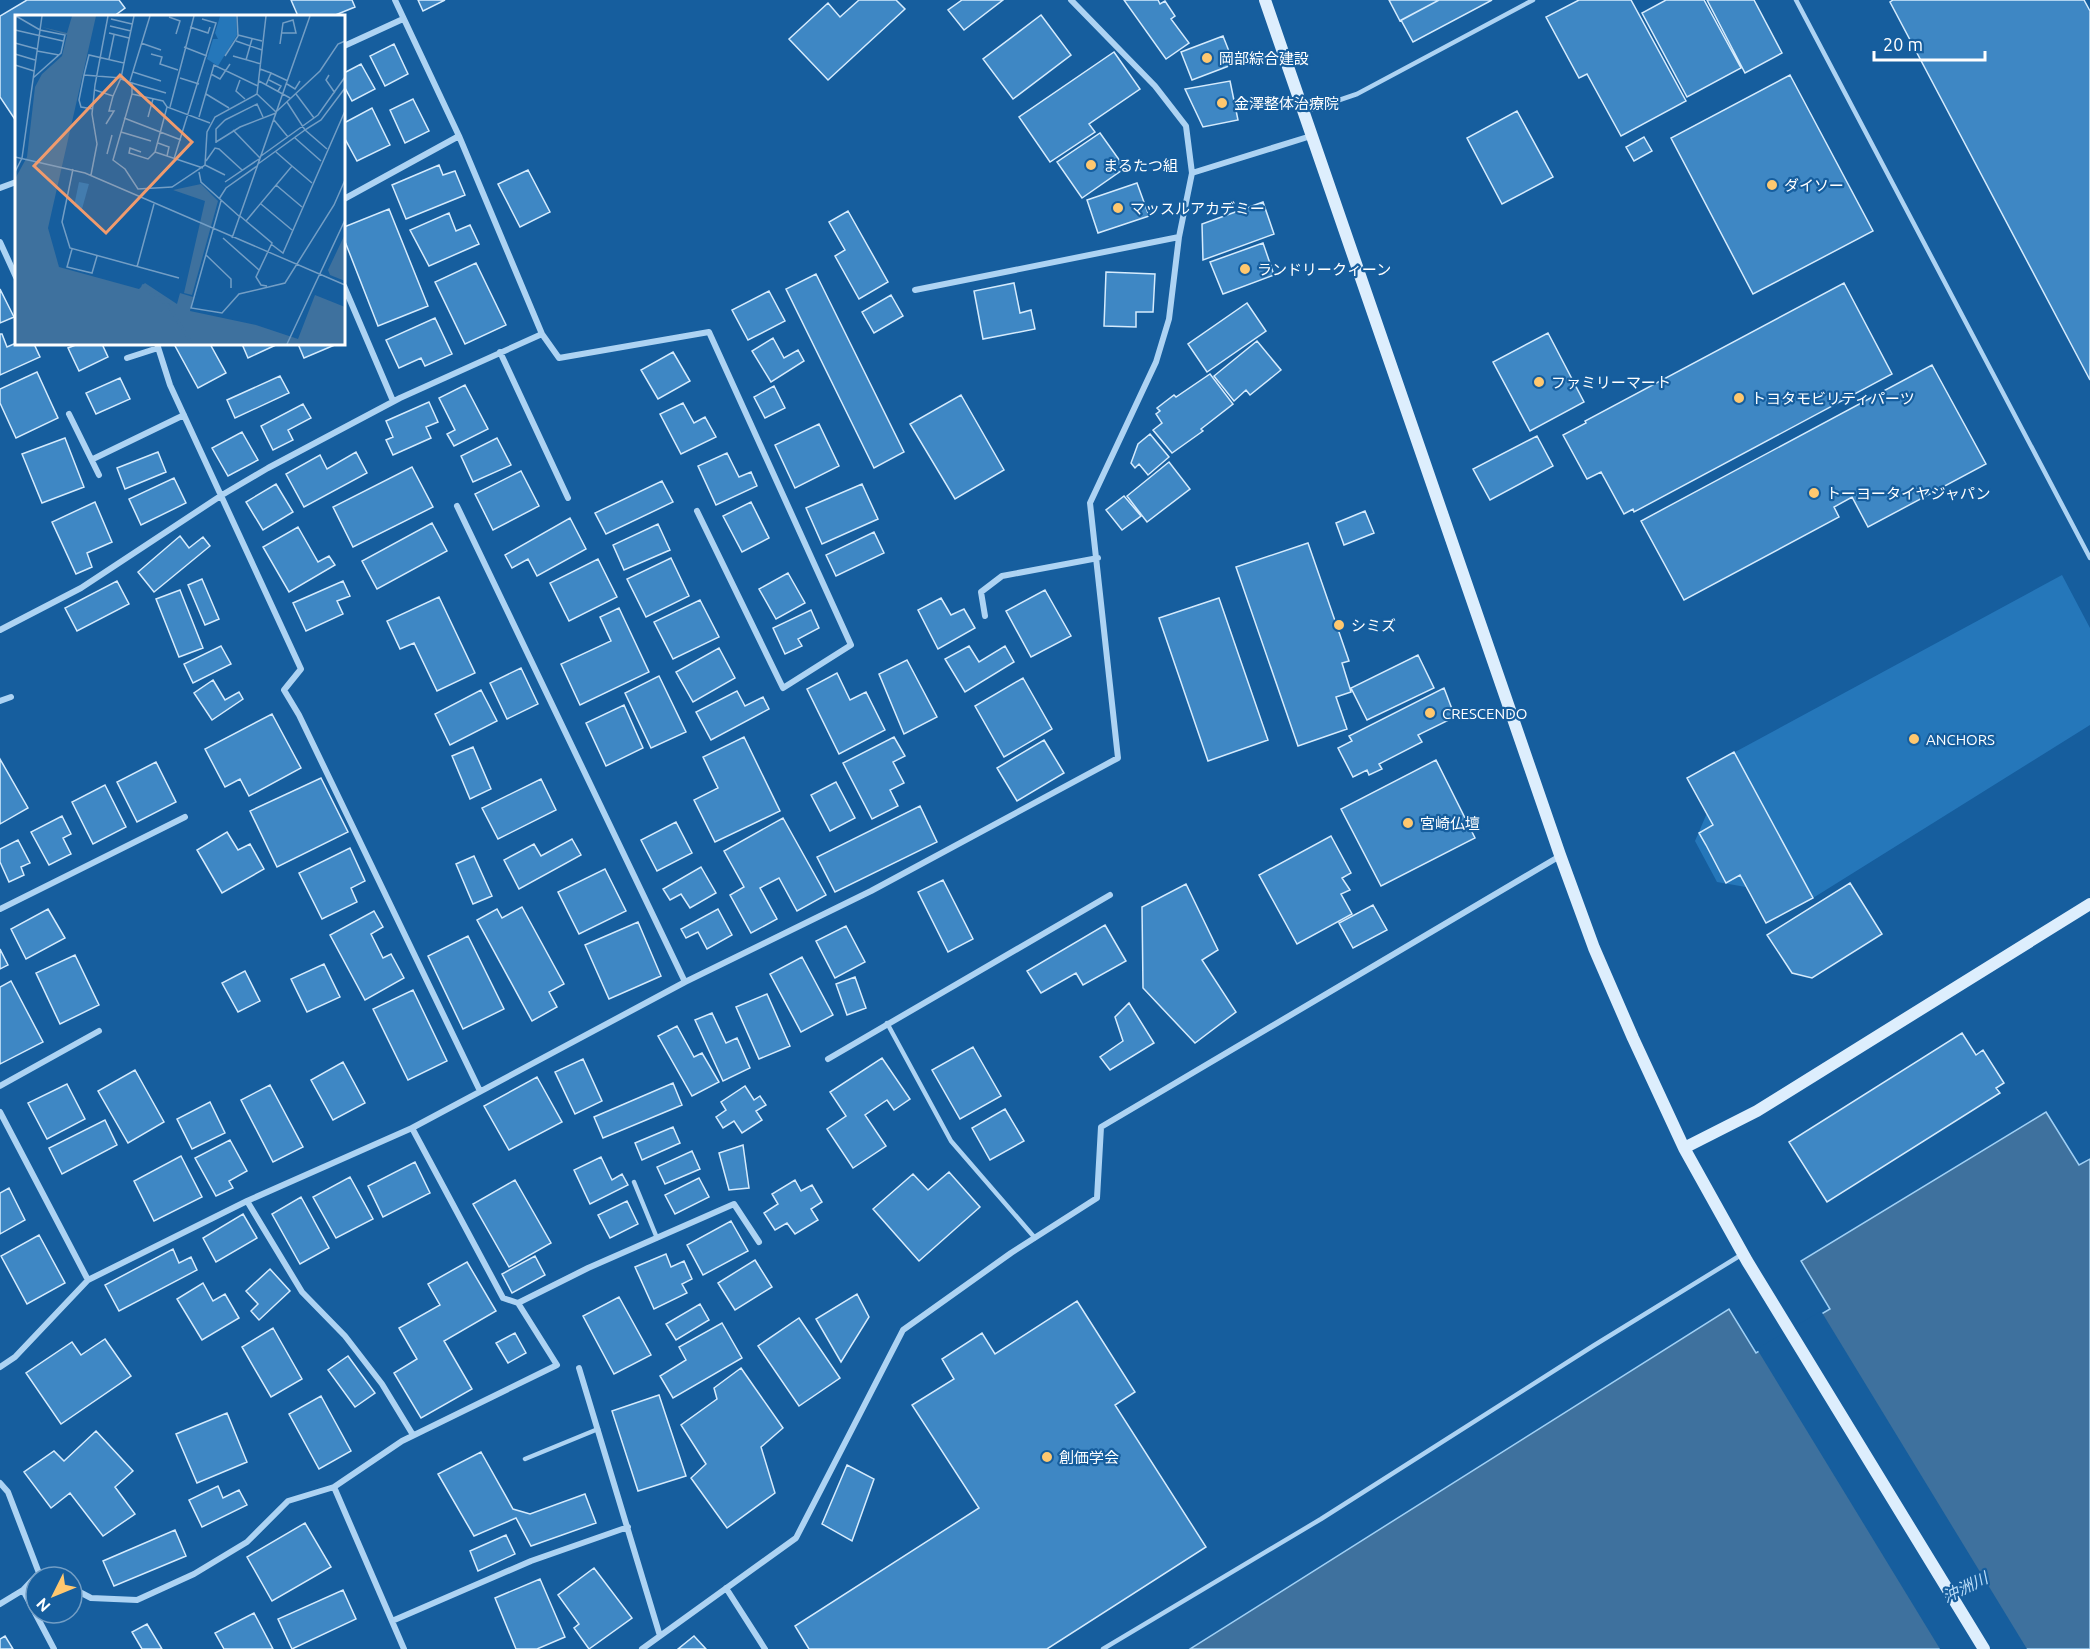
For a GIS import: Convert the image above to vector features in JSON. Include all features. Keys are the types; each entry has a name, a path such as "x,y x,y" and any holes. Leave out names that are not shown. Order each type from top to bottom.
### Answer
{"street":[{"path":"395,0 459,136 542,334 559,358 709,332 851,645 783,688 697,511"},
{"path":"0,1367 15,1357 88,1280 247,1201 412,1128 685,982 871,891 1118,758 1098,558 1090,503 1156,362 1169,320 1179,237 1192,173 1186,126 1155,86 1071,0"},
{"path":"1265,0 1560,855 1594,948 1633,1038 1684,1148 1745,1257 1984,1649"},
{"path":"345,46 404,19"},
{"path":"1192,173 1312,135"},
{"path":"345,198 459,136"},
{"path":"0,188 15,182"},
{"path":"915,290 1179,237"},
{"path":"0,242 15,275"},
{"path":"345,288 393,401"},
{"path":"0,630 81,588 222,495 393,401 542,334"},
{"path":"127,358 158,346 170,384 184,416 301,669 284,690 299,715 480,1091"},
{"path":"500,352 568,498"},
{"path":"69,414 99,475"},
{"path":"93,459 184,416"},
{"path":"457,506 685,982"},
{"path":"985,616 981,592 1002,576 1098,558"},
{"path":"0,701 11,697"},
{"path":"0,909 185,817"},
{"path":"642,1649 796,1538 903,1330 1035,1238 1097,1198 1101,1127 1560,855"},
{"path":"828,1059 1110,895"},
{"path":"1684,1148 1757,1111 2090,904"},
{"path":"0,1086 99,1031"},
{"path":"0,1112 88,1280"},
{"path":"84,1594 92,1598 137,1600 194,1574 247,1542 288,1501 334,1486 402,1441 557,1365 518,1303 503,1298 412,1128"},
{"path":"247,1201 302,1292 345,1336 382,1384 413,1436"},
{"path":"518,1303 588,1268 734,1204 759,1242"},
{"path":"579,1368 660,1636"},
{"path":"0,1483 8,1492 36,1565"},
{"path":"334,1486 404,1649"},
{"path":"392,1621 531,1561 628,1527"},
{"path":"726,1588 765,1649"},
{"path":"0,1604 23,1590 54,1649"}],"lane":[{"path":"1304,112 1357,94 1533,0"},
{"path":"1798,1 2090,558"},
{"path":"887,1023 951,1141 1035,1238"},
{"path":"634,1182 657,1238"},
{"path":"1103,1649 1321,1519 1583,1352 1745,1257"},
{"path":"525,1459 598,1429"}],"shaded area":[{"name":"ANCHORS","path":"2062,575 2090,628 2090,725 1813,898 1766,923 1746,887 1717,882 1695,841 1707,813 1687,778"}],"water":[{"name":"沖洲川","path":"2046,1112 2079,1165 2090,1159 2090,1649 1190,1649 1729,1309 1756,1353 1830,1309 1801,1261"}],"pier":[{"path":"1821,1311 2027,1649 1940,1649 1757,1349"}],"building":[{"path":"27,0 119,0 125,8 115,15 15,15 15,120 0,97 0,16"},
{"path":"291,0 352,0 355,7 335,15 298,15"},
{"path":"418,0 445,0 423,11"},
{"path":"859,0 896,0 905,9 828,80 789,39 828,3 840,17"},
{"path":"962,0 1003,0 964,30 948,10"},
{"path":"1124,0 1158,0 1160,4 1165,1 1175,16 1171,19 1189,43 1166,59"},
{"path":"1389,0 1439,0 1400,21"},
{"path":"1439,0 1492,0 1413,42 1401,20"},
{"path":"1579,0 1631,0 1686,101 1621,136 1587,74 1579,78 1546,17"},
{"path":"1666,0 1704,0 1741,68 1687,97 1642,13"},
{"path":"1707,0 1754,0 1782,53 1745,73"},
{"path":"1893,0 2084,0 2090,11 2090,380 1890,2"},
{"path":"1041,15 1071,55 1013,99 983,59"},
{"path":"1223,36 1234,64 1192,80 1181,52"},
{"path":"394,44 408,74 385,86 370,56"},
{"path":"1114,52 1140,89 1089,124 1095,132 1050,162 1019,117"},
{"path":"361,64 375,89 352,101 345,88 345,72"},
{"path":"1790,75 1873,231 1753,294 1671,138"},
{"path":"1230,81 1238,120 1203,127 1185,89"},
{"path":"413,99 429,131 405,143 390,110"},
{"path":"372,108 390,145 357,161 345,139 345,122"},
{"path":"1517,111 1553,177 1502,204 1467,138"},
{"path":"1100,133 1125,168 1082,198 1057,162"},
{"path":"1644,137 1652,151 1634,161 1626,147"},
{"path":"439,165 443,175 455,171 465,195 406,219 392,185"},
{"path":"528,170 550,212 520,227 498,184"},
{"path":"1137,183 1149,216 1098,233 1087,200"},
{"path":"1263,202 1274,234 1203,260 1202,224"},
{"path":"389,209 428,306 378,326 345,242 345,227"},
{"path":"848,211 888,282 859,299 835,256 845,250 829,222"},
{"path":"449,213 456,231 470,225 479,244 429,266 410,230"},
{"path":"1263,243 1274,275 1223,294 1210,262"},
{"path":"476,263 506,325 465,344 435,282"},
{"path":"1106,272 1155,274 1153,312 1136,312 1136,327 1104,326"},
{"path":"816,274 904,452 874,468 786,289"},
{"path":"1014,283 1020,313 1031,310 1035,329 983,339 974,291"},
{"path":"1844,283 1892,374 1634,512 1633,509 1624,514 1601,472 1587,479 1563,435 1586,423 1585,421"},
{"path":"0,289 14,317 0,323"},
{"path":"769,291 785,321 748,340 732,310"},
{"path":"891,295 903,316 874,333 862,312"},
{"path":"1247,303 1266,331 1207,372 1188,344"},
{"path":"435,318 452,354 425,366 421,358 399,368 386,340"},
{"path":"1548,333 1584,402 1530,431 1493,362"},
{"path":"0,334 7,347 15,343 34,345 40,357 0,375"},
{"path":"773,338 784,358 798,350 804,361 771,382 752,351"},
{"path":"1257,341 1281,370 1250,395 1246,390 1234,401 1214,376"},
{"path":"76,345 102,345 108,357 79,371 68,348"},
{"path":"175,345 211,345 226,373 198,388"},
{"path":"242,345 276,345 248,358"},
{"path":"298,345 335,345 304,358"},
{"path":"673,352 690,381 658,399 641,370"},
{"path":"1932,365 1986,464 1868,527 1852,497 1834,507 1839,517 1684,600 1641,521"},
{"path":"37,372 58,418 16,438 0,403 0,389"},
{"path":"1210,374 1233,404 1201,429 1203,431 1172,453 1153,430 1162,423 1156,414 1160,411 1157,408"},
{"path":"280,376 289,393 235,418 227,400"},
{"path":"120,378 130,399 96,414 86,393"},
{"path":"465,385 488,429 454,446 447,434 455,430 439,398"},
{"path":"774,386 785,408 765,418 754,397"},
{"path":"961,395 1004,470 955,499 910,424"},
{"path":"429,402 438,422 426,427 431,438 393,455 386,440 393,437 386,421"},
{"path":"683,403 694,423 705,417 716,437 681,454 660,414"},
{"path":"303,404 311,418 288,430 293,440 273,450 261,426"},
{"path":"819,424 839,466 795,488 775,445"},
{"path":"242,432 258,460 228,476 212,448"},
{"path":"1150,434 1169,457 1148,475 1139,464 1135,468 1131,463 1138,444"},
{"path":"1537,436 1553,466 1490,500 1473,469"},
{"path":"65,438 84,487 42,503 22,454"},
{"path":"497,438 511,465 473,482 461,456"},
{"path":"158,452 166,472 125,489 117,468"},
{"path":"356,452 367,473 304,507 286,474 320,455 327,469"},
{"path":"727,453 739,477 751,472 757,486 716,505 698,466"},
{"path":"1169,462 1190,489 1147,522 1127,496"},
{"path":"412,467 433,507 353,547 333,507"},
{"path":"521,471 539,506 493,530 475,494"},
{"path":"174,478 186,503 141,525 129,499"},
{"path":"662,481 673,502 606,534 595,513"},
{"path":"276,484 293,512 263,530 246,502"},
{"path":"862,484 878,519 822,544 806,508"},
{"path":"1124,496 1141,516 1122,530 1106,510"},
{"path":"95,502 112,542 87,553 92,567 76,574 52,522"},
{"path":"751,502 769,538 742,552 723,516"},
{"path":"1365,511 1374,533 1344,545 1336,523"},
{"path":"570,518 586,549 537,576 528,559 512,568 505,555"},
{"path":"432,523 447,551 377,589 362,561"},
{"path":"658,524 670,550 624,570 613,545"},
{"path":"298,527 318,562 329,556 335,565 289,592 263,547"},
{"path":"874,532 884,553 836,576 826,555"},
{"path":"180,536 189,548 203,537 210,546 154,592 138,572"},
{"path":"1308,543 1349,661 1342,663 1351,692 1336,697 1347,729 1298,746 1236,567"},
{"path":"671,558 689,596 646,617 627,579"},
{"path":"598,559 617,597 569,621 550,583"},
{"path":"788,573 805,603 776,619 759,589"},
{"path":"202,579 219,619 205,625 188,585"},
{"path":"117,581 129,604 77,631 65,608"},
{"path":"343,581 350,596 337,601 343,614 306,631 293,603"},
{"path":"180,590 203,648 179,657 156,599"},
{"path":"1045,590 1071,636 1031,657 1006,611"},
{"path":"439,597 475,673 437,691 414,643 400,649 387,621"},
{"path":"941,598 951,615 964,609 975,628 938,649 918,610"},
{"path":"1219,598 1268,740 1208,761 1159,618"},
{"path":"700,600 719,637 673,659 654,622"},
{"path":"619,608 649,672 580,705 561,664 611,641 600,617"},
{"path":"811,610 819,628 798,639 802,646 785,654 773,628"},
{"path":"221,646 231,664 193,683 184,664"},
{"path":"969,646 979,662 1005,646 1014,662 965,692 945,659"},
{"path":"719,648 735,678 693,702 676,672"},
{"path":"1418,655 1434,688 1367,720 1351,688"},
{"path":"907,660 937,717 904,734 879,674"},
{"path":"521,668 538,704 507,719 490,683"},
{"path":"837,673 850,700 866,692 885,730 839,754 807,689"},
{"path":"659,676 686,732 651,748 625,693"},
{"path":"1023,678 1052,729 1004,757 975,706"},
{"path":"213,680 225,700 239,692 243,699 212,720 194,693"},
{"path":"1444,688 1455,717 1418,735 1422,742 1379,764 1382,769 1369,775 1367,770 1353,777 1338,748 1352,741 1349,736"},
{"path":"481,690 497,721 450,745 435,714"},
{"path":"737,691 745,706 763,697 769,709 711,740 696,712"},
{"path":"624,705 643,748 606,766 586,723"},
{"path":"272,714 301,768 249,796 240,779 225,787 205,749"},
{"path":"744,737 780,811 715,842 694,800 718,788 703,757"},
{"path":"894,737 905,756 893,762 904,783 890,790 898,806 872,819 843,763"},
{"path":"1044,740 1064,773 1017,801 997,768"},
{"path":"473,747 491,789 470,799 452,756"},
{"path":"1734,752 1813,898 1766,923 1740,875 1726,883 1699,833 1713,825 1687,778"},
{"path":"0,759 28,808 0,824"},
{"path":"1436,760 1475,838 1381,886 1341,809"},
{"path":"156,762 176,802 137,822 117,782"},
{"path":"321,778 348,832 277,867 250,811"},
{"path":"541,779 556,810 498,839 482,808"},
{"path":"836,782 855,818 830,831 811,795"},
{"path":"105,785 126,827 93,844 72,802"},
{"path":"920,806 937,842 835,892 817,857"},
{"path":"62,816 71,834 63,838 71,854 49,865 31,832"},
{"path":"783,818 826,895 797,911 779,878 760,888 777,919 751,933 730,895 744,887 724,851"},
{"path":"676,822 692,853 657,871 641,840"},
{"path":"227,832 238,850 250,844 264,869 222,893 197,850"},
{"path":"1331,836 1351,873 1342,878 1350,890 1341,894 1352,914 1297,944 1259,875"},
{"path":"572,839 581,855 519,889 504,860 534,844 541,856"},
{"path":"18,840 30,863 21,867 24,875 9,882 0,862 0,849"},
{"path":"350,848 365,881 351,888 357,902 322,919 299,873"},
{"path":"474,856 492,896 473,904 456,864"},
{"path":"701,867 716,893 690,908 681,894 670,900 663,889"},
{"path":"605,869 626,911 579,934 558,892"},
{"path":"943,880 973,939 948,952 918,892"},
{"path":"1850,883 1882,934 1812,978 1792,973 1767,935"},
{"path":"1186,884 1218,950 1202,960 1236,1012 1195,1043 1143,988 1142,907"},
{"path":"1373,905 1387,930 1353,948 1339,923"},
{"path":"522,907 564,984 549,992 557,1007 532,1021 477,920 497,909 502,918"},
{"path":"48,909 65,938 26,959 11,929"},
{"path":"718,909 732,935 707,949 698,932 686,938 681,929"},
{"path":"374,911 383,927 371,934 383,958 391,954 404,978 365,1000 330,935"},
{"path":"638,922 661,976 609,999 585,945"},
{"path":"1105,925 1126,961 1083,985 1076,973 1041,993 1027,971"},
{"path":"846,926 865,962 835,978 816,941"},
{"path":"468,936 504,1009 463,1029 428,956"},
{"path":"0,949 8,965 0,969"},
{"path":"75,955 99,1005 60,1024 36,973"},
{"path":"802,957 833,1015 801,1032 770,974"},
{"path":"324,964 340,997 307,1012 291,979"},
{"path":"245,971 260,1001 238,1012 222,983"},
{"path":"855,977 866,1008 847,1015 836,984"},
{"path":"11,981 43,1042 0,1064 0,987"},
{"path":"413,990 447,1061 408,1080 373,1009"},
{"path":"767,994 790,1046 759,1059 736,1007"},
{"path":"1129,1003 1154,1043 1110,1070 1100,1057 1123,1041 1115,1017"},
{"path":"712,1013 726,1043 737,1038 750,1068 723,1081 695,1020"},
{"path":"677,1026 694,1057 702,1053 719,1082 692,1096 658,1036"},
{"path":"1962,1033 1976,1055 1983,1050 2004,1083 1996,1088 2000,1093 1827,1202 1789,1142"},
{"path":"973,1047 1001,1096 960,1119 932,1070"},
{"path":"882,1058 910,1099 894,1110 887,1100 865,1115 886,1146 853,1168 827,1129 846,1116 830,1092"},
{"path":"583,1059 602,1101 575,1114 555,1072"},
{"path":"343,1062 365,1103 333,1120 311,1080"},
{"path":"135,1070 164,1122 128,1143 98,1091"},
{"path":"537,1077 562,1122 509,1150 484,1106"},
{"path":"673,1083 682,1105 603,1138 594,1117"},
{"path":"67,1084 85,1119 47,1139 28,1103"},
{"path":"270,1085 303,1147 273,1162 241,1100"},
{"path":"745,1086 754,1100 760,1096 766,1105 756,1111 762,1120 742,1133 734,1121 723,1128 716,1117 726,1110 721,1102"},
{"path":"210,1102 225,1133 192,1149 177,1119"},
{"path":"1005,1109 1024,1141 990,1160 972,1128"},
{"path":"105,1120 117,1145 62,1174 49,1148"},
{"path":"673,1127 680,1143 642,1160 635,1143"},
{"path":"230,1140 247,1171 229,1181 233,1188 216,1196 195,1158"},
{"path":"743,1145 749,1188 729,1190 719,1153"},
{"path":"692,1151 700,1169 665,1184 657,1167"},
{"path":"181,1156 202,1197 154,1221 134,1181"},
{"path":"601,1157 612,1180 622,1174 628,1185 590,1204 574,1170"},
{"path":"415,1162 430,1193 383,1217 368,1186"},
{"path":"949,1172 980,1207 919,1261 873,1209 913,1174 928,1190"},
{"path":"350,1177 373,1219 336,1238 313,1197"},
{"path":"699,1178 709,1197 675,1214 665,1195"},
{"path":"515,1180 551,1243 509,1267 473,1204"},
{"path":"795,1180 801,1191 812,1185 822,1202 811,1209 818,1220 795,1234 787,1223 775,1230 764,1213 778,1204 772,1194"},
{"path":"9,1188 25,1220 0,1234 0,1193"},
{"path":"301,1197 329,1248 300,1264 272,1214"},
{"path":"627,1201 638,1224 610,1238 598,1215"},
{"path":"243,1214 257,1238 216,1262 203,1238"},
{"path":"731,1221 748,1251 703,1275 687,1245"},
{"path":"39,1235 65,1283 27,1304 1,1256"},
{"path":"173,1249 179,1263 191,1257 197,1270 119,1311 105,1285"},
{"path":"666,1254 671,1267 684,1261 692,1279 682,1284 687,1293 654,1309 635,1267"},
{"path":"535,1256 545,1275 512,1293 502,1274"},
{"path":"755,1260 772,1287 735,1310 718,1283"},
{"path":"467,1262 496,1311 444,1341 472,1389 421,1418 394,1373 417,1359 399,1328 440,1305 428,1284"},
{"path":"270,1269 290,1291 259,1320 251,1311 258,1304 246,1291"},
{"path":"203,1283 213,1301 225,1294 239,1318 202,1340 177,1299"},
{"path":"857,1294 869,1317 841,1362 816,1319"},
{"path":"619,1297 651,1355 614,1374 583,1316"},
{"name":"創価学会","path":"1077,1301 1135,1392 1115,1405 1206,1547 1047,1649 809,1649 795,1626 979,1508 912,1405 954,1379 942,1359 982,1333 995,1354"},
{"path":"700,1304 709,1320 676,1340 666,1324"},
{"path":"799,1318 840,1378 799,1406 758,1346"},
{"path":"722,1323 742,1358 673,1398 660,1376 686,1360 679,1347"},
{"path":"273,1328 302,1379 271,1397 242,1347"},
{"path":"515,1333 526,1353 508,1363 496,1343"},
{"path":"105,1339 131,1376 61,1424 26,1373 72,1342 81,1355"},
{"path":"348,1356 375,1393 355,1407 328,1370"},
{"path":"741,1368 783,1428 761,1447 775,1493 727,1528 691,1478 706,1464 681,1425 717,1399 714,1388"},
{"path":"659,1395 686,1476 638,1491 612,1411"},
{"path":"321,1396 351,1451 319,1469 289,1414"},
{"path":"227,1413 247,1462 197,1483 176,1434"},
{"path":"96,1431 133,1471 115,1487 135,1514 103,1536 70,1493 51,1508 24,1472 54,1451 64,1461"},
{"path":"481,1452 513,1509 530,1514 585,1494 596,1523 531,1546 516,1518 474,1536 438,1474"},
{"path":"847,1465 874,1479 852,1541 822,1524"},
{"path":"218,1486 223,1498 239,1490 247,1505 202,1527 189,1500"},
{"path":"305,1523 331,1567 272,1601 247,1557"},
{"path":"175,1530 186,1556 114,1586 103,1561"},
{"path":"506,1535 515,1554 478,1571 470,1551"},
{"path":"594,1568 632,1618 589,1649 574,1628 579,1624 558,1595"},
{"path":"540,1579 565,1637 537,1649 516,1649 495,1598"},
{"path":"343,1590 356,1619 292,1649 278,1619"},
{"path":"254,1613 273,1649 224,1649 215,1633"},
{"path":"147,1624 162,1649 142,1649 132,1632"},
{"path":"5,1636 13,1649 0,1649 0,1639"},
{"path":"694,1636 706,1649 678,1649"}],"place":[{"name":"岡部綜合建設","path":"1207,58"},
{"name":"金澤整体治療院","path":"1222,103"},
{"name":"まるたつ組","path":"1091,165"},
{"name":"ダイソー","path":"1772,185"},
{"name":"マッスルアカデミー","path":"1118,208"},
{"name":"ランドリークィーン","path":"1245,269"},
{"name":"ファミリーマート","path":"1539,382"},
{"name":"トヨタモビリティパーツ","path":"1739,398"},
{"name":"トーヨータイヤジャパン","path":"1814,493"},
{"name":"シミズ","path":"1339,625"},
{"name":"CRESCENDO","path":"1430,713"},
{"name":"ANCHORS","path":"1914,739"},
{"name":"宮崎仏壇","path":"1408,823"},
{"name":"創価学会","path":"1047,1457"}]}
